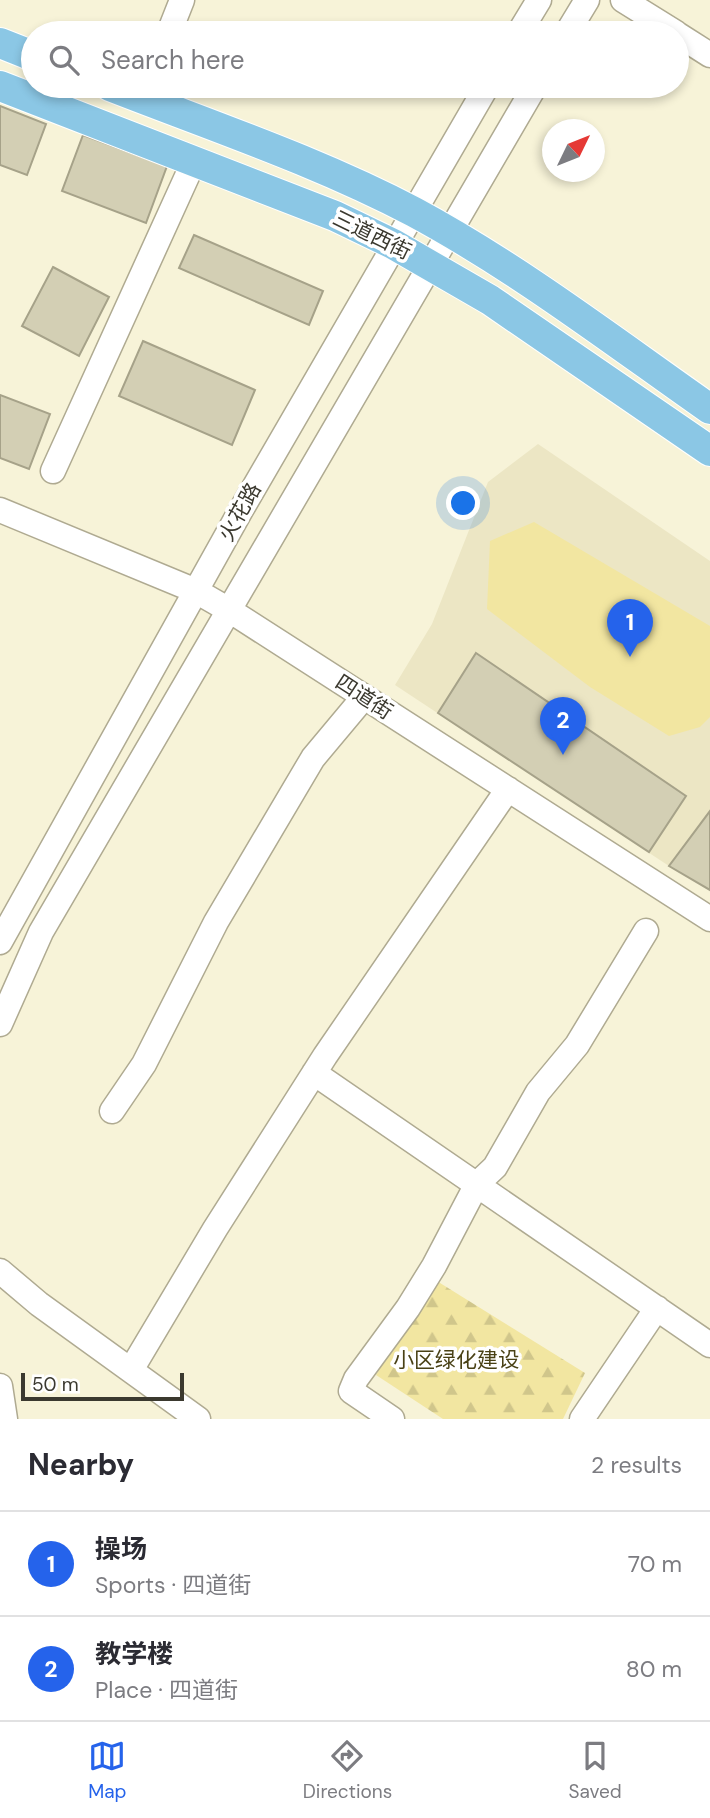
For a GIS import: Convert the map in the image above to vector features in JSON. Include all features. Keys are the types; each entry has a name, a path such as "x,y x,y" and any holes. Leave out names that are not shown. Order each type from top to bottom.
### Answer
{"main road":[{"path":"0,43 21,51"},
{"name":"三道西街","path":"0,86 21,94"},
{"name":"三道西街","path":"31,98 335,216 393,244 490,300 710,451"},
{"path":"159,98 350,180 448,231 710,409"}],"street":[{"path":"174,21 182,0"},
{"path":"526,21 539,0"},
{"path":"574,21 587,0"},
{"path":"623,0 656,21"},
{"path":"689,42 710,55"},
{"name":"火花路","path":"0,942 393,244 480,98"},
{"path":"0,1024 41,932 528,98"},
{"path":"52,471 194,161"},
{"name":"四道街","path":"0,510 196,592 229,610 710,919"},
{"path":"112,1111 145,1064 216,922 313,758 364,697"},
{"path":"131,1370 215,1229 314,1073 508,789"},
{"path":"392,1419 351,1391 434,1266 477,1184 495,1167 538,1092 577,1045 646,931"},
{"path":"314,1073 710,1345"},
{"path":"0,1271 39,1304 198,1419"},
{"path":"582,1419 657,1308"},
{"path":"0,1386 5,1419"}],"shaded area":[{"path":"538,444 710,561 710,811 669,866 395,685 432,624 488,482"}],"green space":[{"path":"534,522 710,626 710,717 700,727 669,736 590,687 487,609 490,541"},
{"name":"小区绿化建设","path":"432,1278 585,1373 563,1419 443,1419 376,1375"}],"building":[{"path":"0,106 46,124 27,175 0,165"},
{"path":"83,135 167,166 146,223 62,191"},
{"path":"194,235 323,291 309,325 179,268"},
{"path":"53,267 109,297 79,356 22,326"},
{"path":"143,341 255,390 232,445 119,396"},
{"path":"0,395 50,414 29,469 0,458"},
{"path":"476,653 686,796 649,852 438,713"},
{"path":"710,811 710,890 669,866"}],"place":[{"name":"操场","path":"630,657"},
{"name":"教学楼","path":"563,755"}]}
